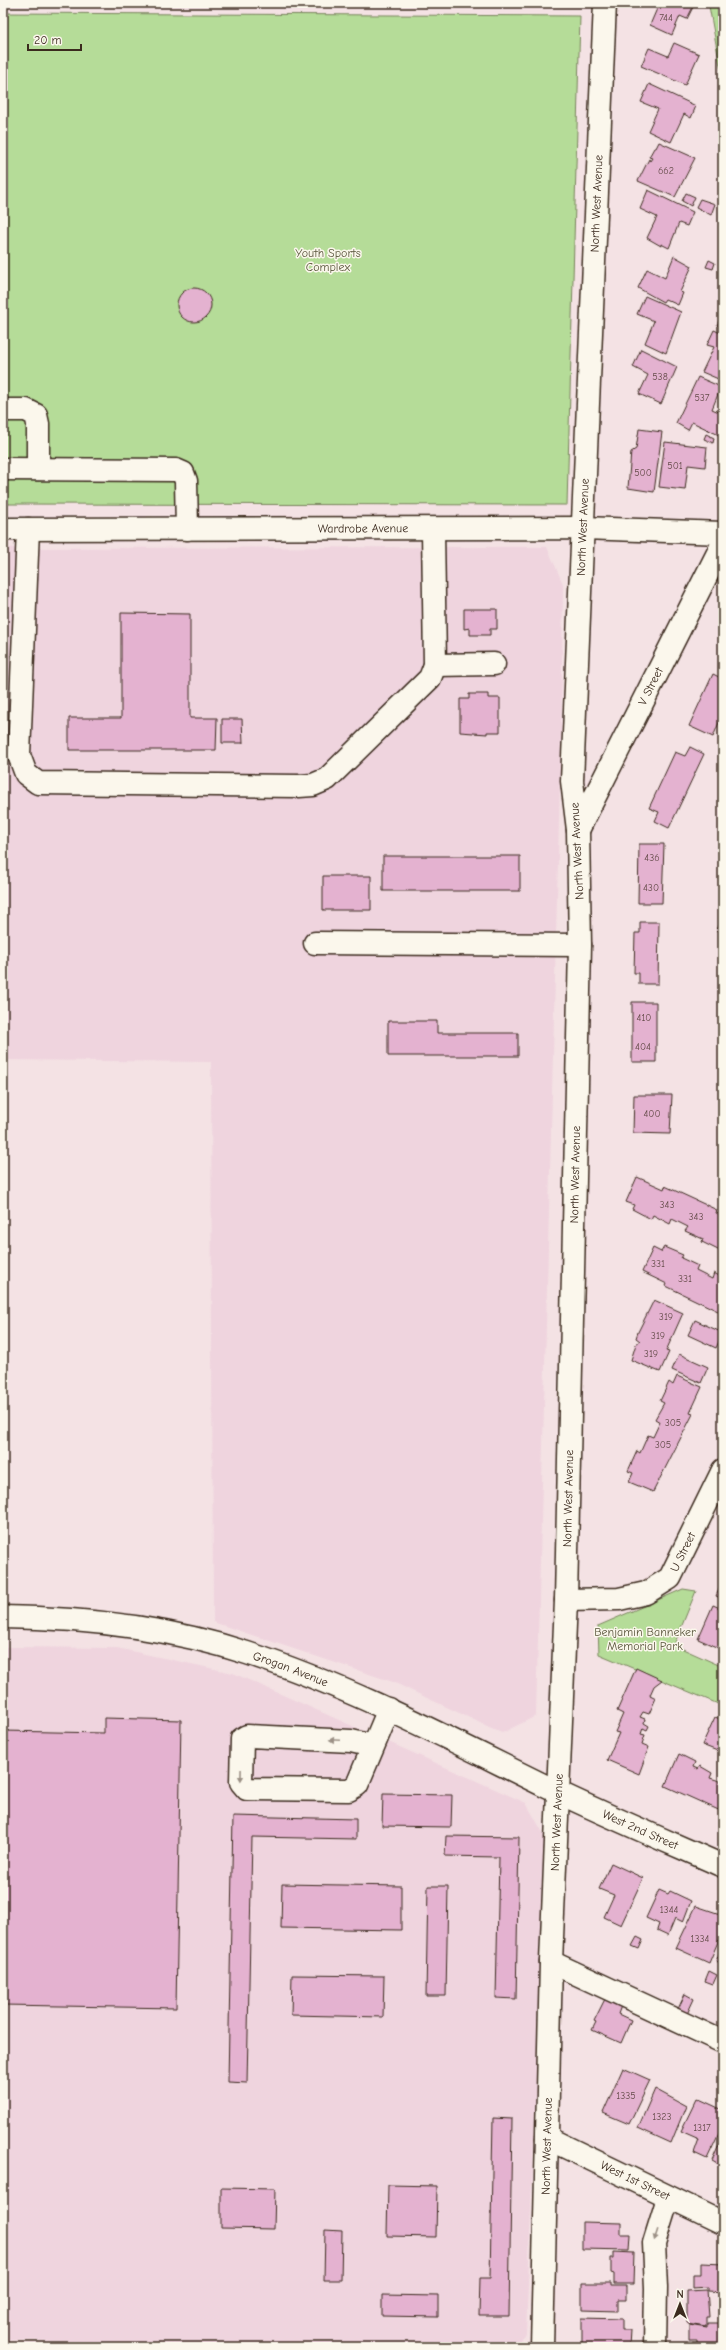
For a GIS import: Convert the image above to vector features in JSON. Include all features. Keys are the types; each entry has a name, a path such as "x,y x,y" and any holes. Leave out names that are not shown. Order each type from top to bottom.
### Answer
{"street":[{"name":"North West Avenue","path":"542,2347 551,1962 566,1600 580,945 578,830 572,781 605,3"},
{"path":"3,410 26,410 36,415 38,424 38,469"},
{"path":"3,469 176,470 183,473 186,481 187,529"},
{"name":"Wardrobe Avenue","path":"3,529 433,530 583,528 723,533"},
{"path":"28,529 11,755 26,774 38,783 313,785 327,779 430,678 435,665 433,530"},
{"name":"V Street","path":"578,830 723,543"},
{"path":"435,665 494,664"},
{"path":"314,943 580,945"},
{"name":"U Street","path":"566,1600 619,1599 646,1593 670,1578 715,1507 723,1470"},
{"name":"Grogan Avenue","path":"3,1617 45,1618 111,1623 154,1630 246,1653 319,1679 389,1709 557,1792"},
{"path":"373,1746 351,1741 247,1736 242,1739 241,1782 247,1789 349,1790 357,1785 389,1709"},
{"name":"West 2nd Street","path":"557,1792 723,1866"},
{"path":"551,1962 723,2042"},
{"name":"West 1st Street","path":"547,2138 668,2198 723,2223"},
{"path":"655,2347 656,2288 654,2243 668,2198"}],"shaded area":[{"path":"547,547 563,584 561,743 536,1716 502,1733 393,1682 213,1622 211,1062 3,1060 3,548"},
{"path":"3,1647 117,1648 233,1673 526,1803 546,1838 526,2334 512,2347 334,2347 3,2340"}],"green space":[{"path":"710,3 723,3 723,82 709,6"},
{"name":"Youth Sports Complex","path":"3,13 580,16 567,505 3,504"},
{"name":"Benjamin Banneker Memorial Park","path":"683,1589 696,1591 674,1645 723,1667 723,1706 599,1654 598,1626"}],"building":[{"path":"657,3 695,3 687,19 680,16 672,35 650,25 659,4"},
{"path":"674,43 699,54 685,85 641,66 649,48 668,56"},
{"path":"649,84 696,106 691,118 684,114 671,142 648,131 658,109 641,102"},
{"path":"659,142 695,158 675,197 638,181 649,159 650,161 652,158 649,157"},
{"path":"648,190 693,212 687,226 679,223 669,248 661,244 661,246 647,238 657,217 640,209"},
{"path":"686,193 695,197 691,206 682,201"},
{"path":"700,199 715,204 711,215 696,207"},
{"path":"674,256 692,266 680,292 683,293 678,305 665,299 663,302 638,288 647,269 665,278"},
{"path":"709,260 715,263 713,269 706,267"},
{"path":"197,288 204,290 209,295 211,305 209,315 204,320 191,322 184,320 179,315 177,302 179,295 184,290"},
{"path":"645,296 681,312 666,353 645,343 654,321 637,314"},
{"path":"723,313 723,328 717,325"},
{"path":"714,330 723,334 723,381 702,372 714,347 707,345"},
{"path":"641,349 677,367 661,404 639,394 648,375 633,367"},
{"path":"698,377 721,387 712,409 723,414 721,436 692,422 688,430 676,423"},
{"path":"639,429 662,432 654,492 628,488 631,452 636,449"},
{"path":"706,434 714,438 713,443 704,439"},
{"path":"665,442 707,447 705,467 688,465 685,490 659,487"},
{"path":"464,609 497,609 497,629 490,629 490,635 470,635 470,628 464,629"},
{"path":"121,613 190,614 190,718 217,718 216,750 69,750 69,718 121,718"},
{"path":"713,674 723,679 723,713 713,737 689,726"},
{"path":"469,694 488,694 488,698 500,698 500,732 487,732 487,734 460,732 460,699 469,699"},
{"path":"222,719 242,719 243,743 222,743"},
{"path":"690,747 704,754 669,828 655,821 659,812 649,808 675,752 685,756"},
{"path":"639,844 664,844 662,903 638,903"},
{"path":"383,856 520,856 520,891 383,891"},
{"path":"323,876 371,876 371,910 323,910"},
{"path":"723,917 723,933 717,930"},
{"path":"640,922 659,922 658,984 639,984 639,973 634,973 635,933 640,933"},
{"path":"632,1002 656,1002 656,1062 632,1062"},
{"path":"388,1021 437,1021 437,1033 518,1033 518,1056 388,1056"},
{"path":"634,1095 672,1095 670,1134 633,1133"},
{"path":"637,1177 664,1189 665,1186 717,1210 716,1213 723,1216 723,1246 720,1251 702,1242 703,1239 685,1231 688,1227 672,1219 670,1224 653,1215 651,1219 632,1209 634,1205 626,1202"},
{"path":"664,1247 683,1255 681,1258 698,1266 696,1271 712,1279 714,1273 723,1278 723,1309 721,1309 720,1312 666,1286 667,1284 642,1272 653,1248 661,1252"},
{"path":"654,1300 683,1313 666,1351 669,1352 660,1372 631,1360 636,1344 640,1341 636,1338 638,1332"},
{"path":"695,1320 723,1333 716,1348 688,1335"},
{"path":"679,1354 708,1367 701,1383 672,1370"},
{"path":"677,1376 702,1387 690,1413 693,1414 653,1492 629,1482 633,1473 628,1471 637,1451 640,1453 648,1435 653,1437 660,1422 655,1419 664,1403 660,1401 669,1382 673,1385"},
{"path":"723,1581 723,1599 716,1596"},
{"path":"723,1600 723,1650 698,1639 713,1605 720,1608"},
{"path":"636,1668 662,1680 654,1686 650,1695 656,1698 649,1714 643,1712 640,1717 645,1719 644,1723 649,1726 647,1730 643,1728 641,1734 645,1735 642,1744 649,1747 639,1774 607,1760 619,1733 615,1732 623,1714 617,1711"},
{"path":"715,1717 723,1720 723,1749 721,1748 720,1752 702,1745"},
{"path":"104,1718 181,1720 176,2008 3,2005 3,1731 104,1733"},
{"path":"679,1754 695,1762 693,1767 698,1769 700,1766 712,1773 710,1778 723,1782 723,1812 665,1786"},
{"path":"383,1794 452,1795 451,1827 382,1826"},
{"path":"233,1816 356,1819 356,1839 252,1837 247,2083 228,2082"},
{"path":"446,1836 519,1837 516,1999 496,1998 499,1857 445,1856"},
{"path":"611,1863 643,1878 621,1925 604,1917 614,1895 599,1889"},
{"path":"282,1884 401,1886 401,1930 281,1928"},
{"path":"428,1886 448,1886 446,1996 426,1996"},
{"path":"659,1890 668,1894 670,1891 691,1901 683,1922 675,1918 668,1935 657,1930 659,1924 646,1918"},
{"path":"696,1906 723,1915 723,1930 709,1963 676,1948"},
{"path":"637,1937 643,1940 639,1949 632,1946"},
{"path":"723,1945 723,1964 716,1961"},
{"path":"709,1971 717,1975 713,1984 705,1981"},
{"path":"292,1975 384,1976 383,2017 291,2015"},
{"path":"685,1994 694,1999 687,2014 678,2009"},
{"path":"605,1999 621,2006 618,2014 631,2020 621,2043 592,2030 596,2022 594,2021"},
{"path":"623,2068 650,2080 629,2124 603,2113"},
{"path":"655,2089 686,2106 671,2143 638,2128"},
{"path":"697,2098 723,2110 723,2125 707,2159 694,2153 699,2139 681,2131"},
{"path":"493,2118 512,2119 509,2316 479,2316 480,2278 490,2278"},
{"path":"723,2136 723,2167 712,2161"},
{"path":"388,2185 437,2186 436,2237 387,2236"},
{"path":"221,2188 275,2189 274,2229 221,2228"},
{"path":"582,2222 621,2223 621,2234 630,2234 629,2250 582,2249"},
{"path":"325,2230 342,2231 341,2280 324,2280"},
{"path":"614,2252 634,2253 633,2284 614,2284 614,2274 611,2273 611,2258 614,2258"},
{"path":"701,2263 723,2264 723,2292 708,2291 708,2287 693,2288 693,2274 701,2274"},
{"path":"582,2283 611,2283 611,2286 626,2286 626,2300 618,2300 618,2311 582,2310"},
{"path":"707,2290 709,2317 706,2317 706,2327 687,2324 687,2291"},
{"path":"382,2295 438,2296 438,2317 382,2316"},
{"path":"582,2318 622,2319 622,2330 630,2330 629,2347 582,2346"},
{"path":"707,2324 723,2324 723,2347 697,2347 697,2340 689,2340 689,2325 707,2328"}]}
